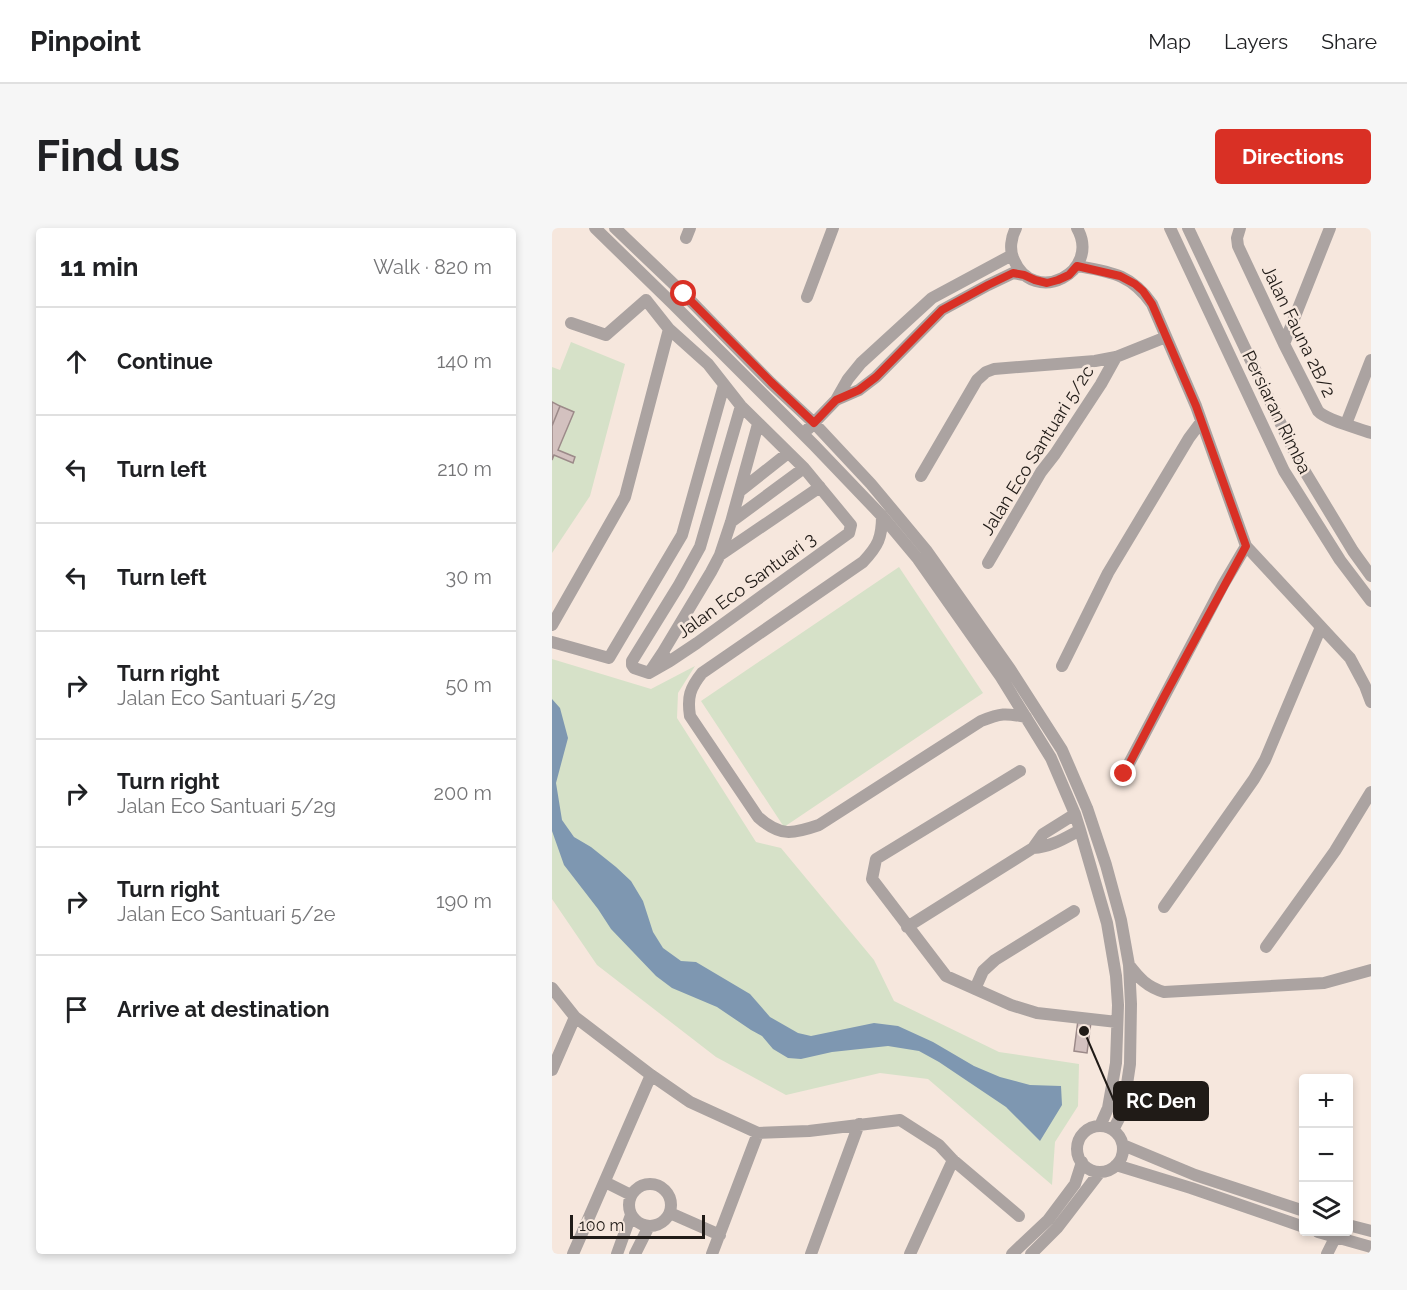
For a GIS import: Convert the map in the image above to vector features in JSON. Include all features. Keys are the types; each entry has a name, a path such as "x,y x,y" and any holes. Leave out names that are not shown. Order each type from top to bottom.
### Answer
{"street":[{"path":"595,228 674,304 882,516 918,559 1001,677 1051,758 1080,830 1107,923 1116,976 1118,1005 1116,1063 1108,1108 1100,1126"},
{"path":"615,228 814,423 871,484 926,550 1010,669 1062,750 1087,808 1106,865 1121,920 1129,965 1130,1064 1123,1111 1113,1130"},
{"path":"807,297 833,228"},
{"path":"1016,228 1011,243 1012,255 1016,266 1024,275"},
{"path":"836,400 859,390 876,377 942,310 988,285 1013,273 1047,283 1069,275 1079,260 1082,242 1077,228"},
{"name":"Persiaran Rimba","path":"1170,228 1284,471 1340,560 1371,601"},
{"name":"Persiaran Rimba","path":"1188,228 1298,460 1353,551 1371,576"},
{"name":"Jalan Fauna 2B/2","path":"1240,228 1237,238 1238,246 1318,411 1321,415 1371,433"},
{"path":"1284,344 1330,228"},
{"path":"803,434 836,400 861,363 932,298 1012,255"},
{"path":"1079,260 1135,284 1152,304 1196,406 1246,546 1350,658 1371,702"},
{"name":"Jalan Eco Santuari 3","path":"571,323 606,335 646,300 669,329 708,363 741,406 804,468 851,525 849,533 697,643 666,656"},
{"path":"552,625 625,497 669,329"},
{"path":"921,476 977,380 986,372 994,369 1095,361 1116,357 1166,337"},
{"name":"Jalan Eco Santuari 5/2c","path":"988,563 1041,472 1101,384 1116,357"},
{"path":"1347,424 1371,360"},
{"path":"552,642 609,658 682,534 724,385"},
{"path":"666,656 649,673 634,668 632,665 700,547 741,406"},
{"path":"1062,666 1116,558 1201,422"},
{"name":"Jalan Eco Santuari 3","path":"666,656 720,555 758,424"},
{"path":"740,491 788,453"},
{"path":"731,522 804,468"},
{"path":"720,555 820,488"},
{"path":"882,516 879,541 862,562 702,673 694,683 688,702 690,716 758,817 769,827 781,832 795,832 819,825 981,721 1007,713 1026,717"},
{"path":"1124,774 1246,546"},
{"path":"1164,907 1254,780 1265,760 1321,627"},
{"path":"1020,771 876,859 872,879 946,976 1011,1005 1038,1013 1117,1022"},
{"path":"1266,947 1335,851 1371,792"},
{"path":"907,927 1033,848 1043,834 1075,814"},
{"path":"1033,848 1043,848 1080,830"},
{"path":"975,990 983,971 995,960 1074,911"},
{"path":"1129,965 1140,979 1153,989 1164,992 1324,983 1371,970"},
{"path":"552,988 575,1017 690,1102 758,1133 809,1131 900,1120 939,1145 952,1160 1019,1216"},
{"path":"552,1070 575,1017"},
{"path":"573,1254 651,1075"},
{"path":"811,1254 859,1124"},
{"path":"1100,1126 1107,1126 1113,1130 1123,1145 1123,1152 1116,1165 1100,1172 1087,1167 1082,1162 1077,1149 1082,1135 1087,1130 1100,1126"},
{"path":"712,1254 758,1133"},
{"path":"1123,1145 1195,1175 1299,1209"},
{"path":"910,1254 952,1160"},
{"path":"1012,1254 1048,1220 1075,1184 1082,1162"},
{"path":"1116,1165 1299,1225"},
{"path":"1032,1254 1057,1228 1100,1172"},
{"path":"605,1182 632,1195"},
{"path":"656,1184 663,1187 671,1198 670,1213 662,1223 656,1226 642,1225 631,1215 629,1201 632,1195 642,1185 656,1184"},
{"path":"670,1213 720,1235"},
{"path":"617,1254 631,1215"},
{"path":"634,1254 649,1226"},
{"path":"1353,1226 1371,1231"},
{"path":"1327,1254 1336,1236"},
{"path":"1342,1236 1371,1247"}],"green space":[{"path":"571,342 625,364 590,496 552,553 552,367 560,370"},
{"path":"899,567 983,693 784,827 701,701"},
{"path":"552,659 651,689 695,666 678,693 677,718 756,842 781,848 874,960 894,1001 999,1052 1079,1064 1078,1106 1055,1142 1052,1185 928,1079 880,1073 786,1095 716,1057 597,965 552,899"}],"water":[{"path":"552,699 560,708 568,738 556,783 562,820 574,837 591,847 631,881 643,901 653,932 663,948 681,961 696,962 750,994 770,1017 798,1033 811,1036 874,1023 898,1026 1000,1077 1030,1085 1061,1086 1062,1105 1040,1141 1006,1107 919,1051 888,1046 832,1052 801,1059 788,1058 773,1049 762,1036 717,1007 672,988 656,976 611,929 564,865 552,831"}],"building":[{"path":"552,402 560,406 552,426"},
{"path":"560,406 574,412 558,450 575,457 573,463 554,455 552,460 552,426"},
{"path":"1078,1020 1091,1022 1087,1053 1074,1051"}],"place":[{"name":"RC Den","path":"1084,1031"}],"route":[{"path":"684,294 814,423 836,400 859,390 876,377 942,310 1013,273 1047,283 1069,275 1077,266 1120,276 1143,291 1159,319 1196,406 1246,546 1223,585 1124,774"}]}
